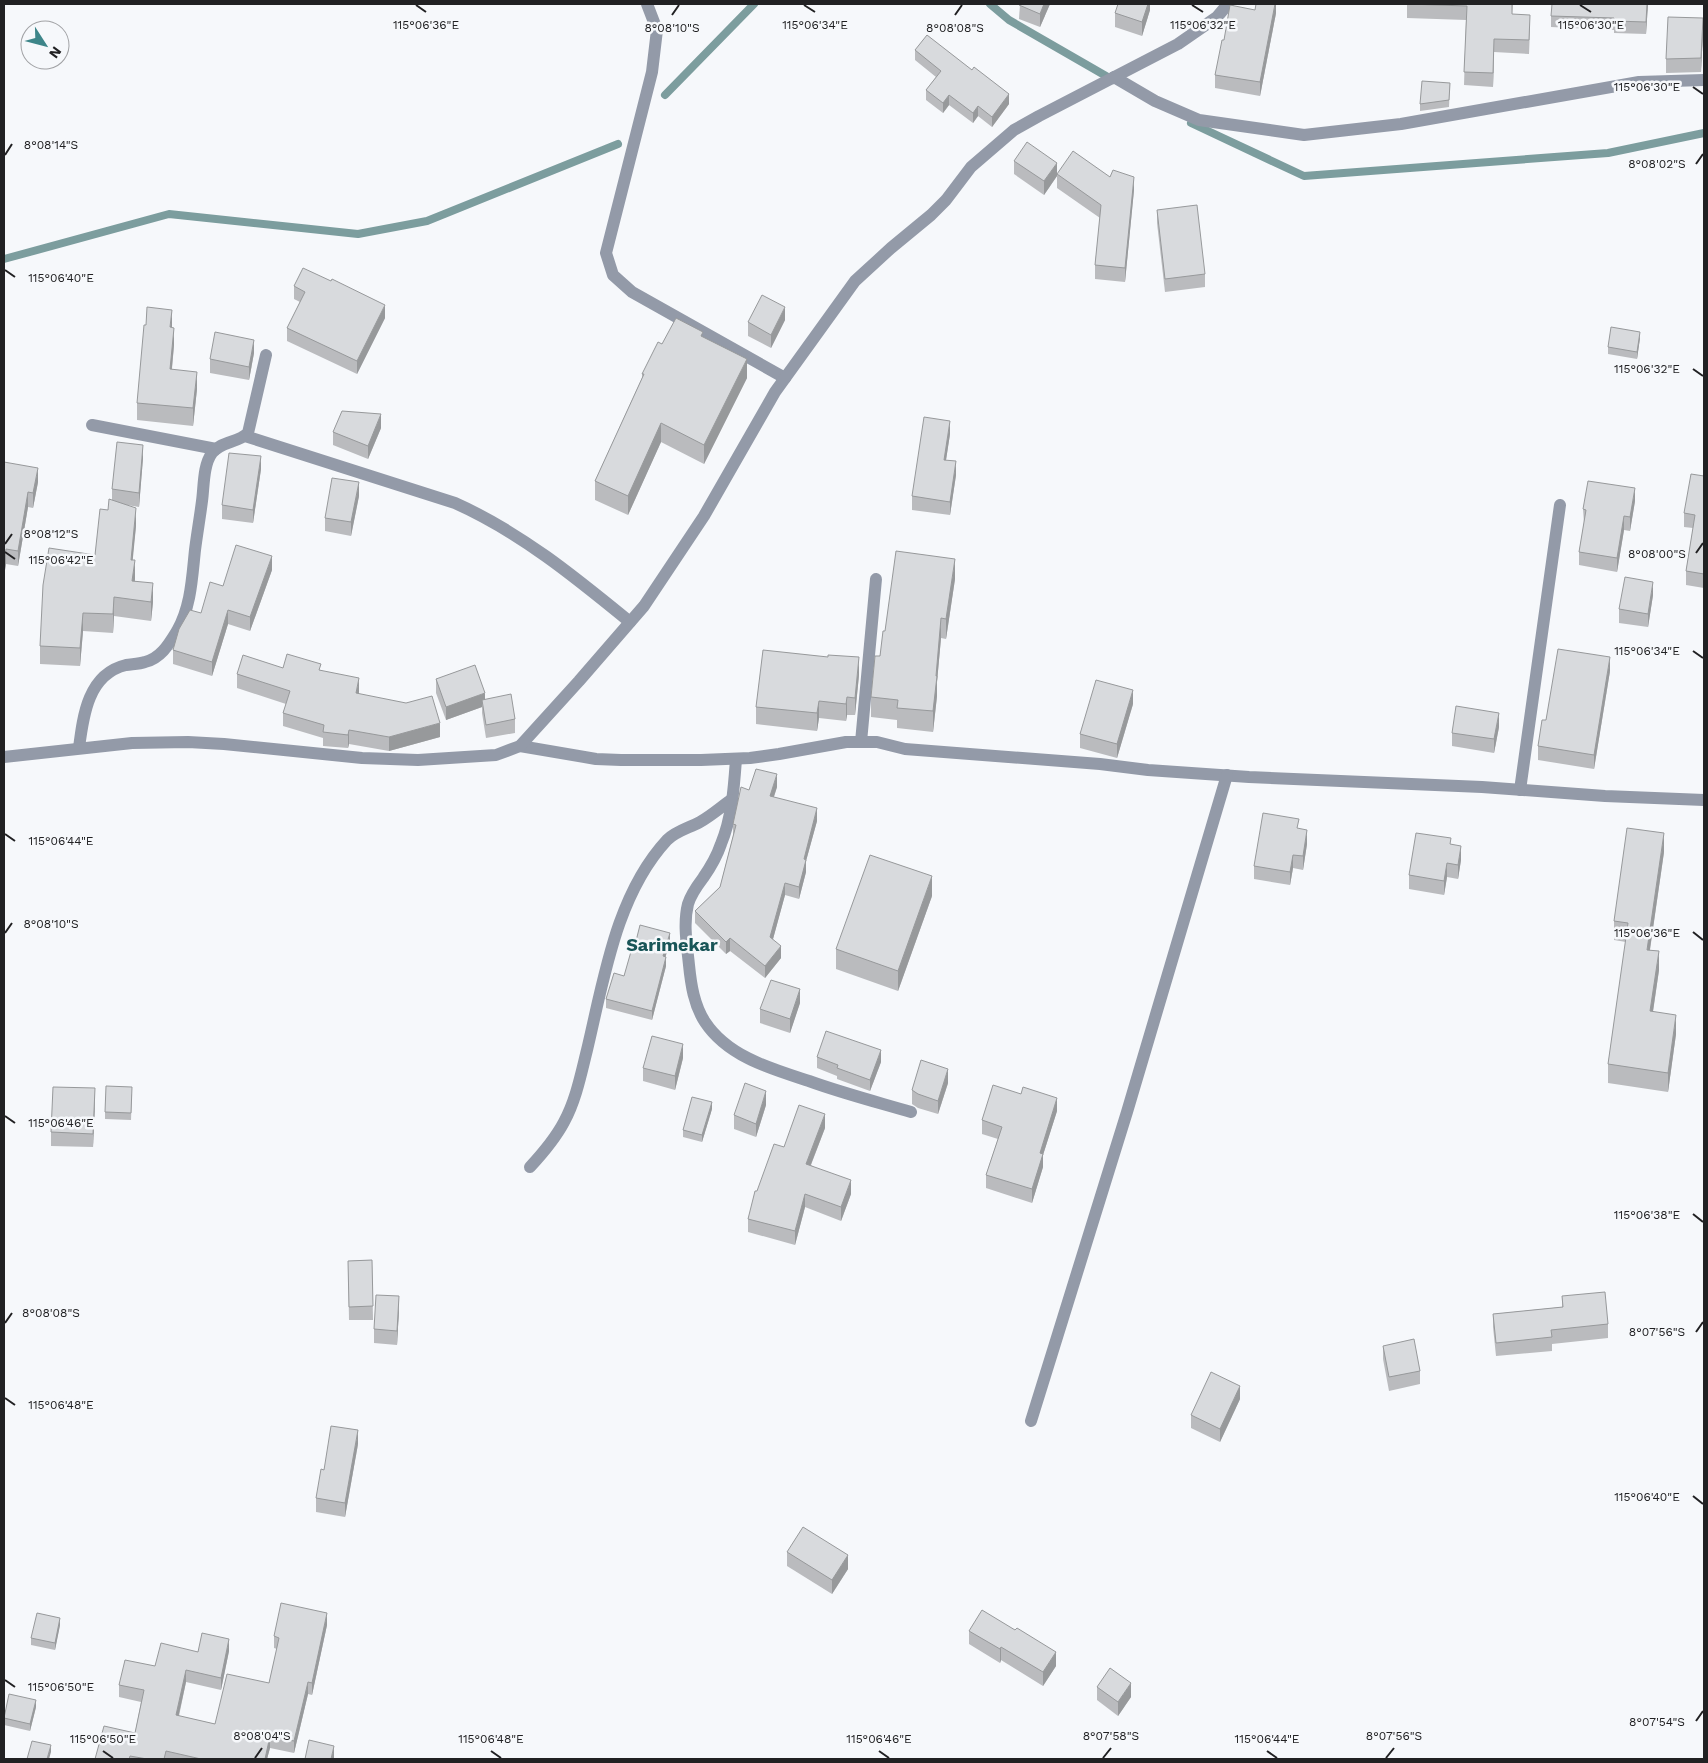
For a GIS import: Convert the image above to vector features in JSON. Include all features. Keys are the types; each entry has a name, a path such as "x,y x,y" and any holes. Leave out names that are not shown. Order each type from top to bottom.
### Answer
{"street":[{"path":"647,4 656,30 652,72 606,253 613,275 632,292 658,308 696,327 785,378"},
{"path":"4,757 132,743 188,742 362,758 418,760 496,755 520,746 644,606 704,516 756,424 785,378 855,281 891,248 931,216 946,200 971,167 1014,130 1178,44 1217,16 1228,4"},
{"path":"1114,77 1155,101 1199,120 1304,135 1401,124 1639,82 1704,80"},
{"path":"78,748 82,717 87,702 102,678 116,668 144,663 158,656 170,642 181,624 188,606 207,465 216,449 242,438 248,432 266,355"},
{"path":"92,425 216,449"},
{"path":"245,436 455,503 480,514 518,536 552,560 630,622"},
{"path":"1520,790 1560,505"},
{"path":"861,742 876,579"},
{"path":"520,746 596,759 701,760 736,759 779,754 846,742 877,742 905,748 1100,764 1148,770 1704,800"},
{"path":"736,759 731,800 721,844 695,889 686,914 685,925 690,980 695,1004 706,1024 730,1047 751,1060 772,1070 833,1090 911,1112"},
{"path":"1031,1421 1127,1112 1227,775"},
{"path":"530,1167 549,1147 572,1107 619,925 642,875 672,835 701,821 731,800"}],"building":[{"path":"1020,4 1044,4 1040,14"},
{"path":"1118,4 1148,4 1142,22 1115,13"},
{"path":"1256,4 1275,4 1260,82 1215,75 1230,5 1255,10"},
{"path":"1407,4 1512,4 1512,14 1530,15 1529,40 1494,39 1493,73 1464,72 1467,6"},
{"path":"1552,4 1647,4 1646,22 1614,21 1614,18 1551,16"},
{"path":"1668,17 1703,18 1701,58 1666,59"},
{"path":"927,35 972,70 974,67 1009,94 992,117 978,106 973,113 949,95 943,103 926,90 941,71 915,50"},
{"path":"1422,81 1450,83 1449,100 1420,104"},
{"path":"1027,142 1057,163 1044,181 1014,161"},
{"path":"1073,151 1110,177 1113,170 1134,177 1125,268 1095,265 1101,205 1057,174"},
{"path":"1197,205 1205,274 1165,279 1157,210"},
{"path":"303,268 331,281 332,279 385,305 357,361 287,328 305,292 294,286"},
{"path":"762,295 785,307 771,335 748,322"},
{"path":"147,307 172,310 170,327 174,328 170,369 197,372 193,408 137,403"},
{"path":"676,318 703,332 701,336 747,359 704,445 661,423 628,496 595,481 644,374 642,374 658,342 662,344"},
{"path":"1611,327 1640,332 1637,352 1608,347"},
{"path":"215,332 254,340 249,367 210,359"},
{"path":"342,411 381,414 368,446 333,432"},
{"path":"924,417 950,421 944,460 956,461 950,502 912,496"},
{"path":"117,442 143,445 139,493 112,489"},
{"path":"229,453 261,456 253,510 222,505"},
{"path":"4,462 38,468 33,493 28,492 18,551 6,549 4,561"},
{"path":"1691,474 1704,476 1704,574 1686,571 1695,515 1684,513"},
{"path":"332,478 359,482 351,522 325,518"},
{"path":"1588,481 1635,488 1630,517 1624,516 1617,558 1579,552 1586,510 1583,509"},
{"path":"109,499 136,508 131,560 135,560 132,581 153,583 151,602 114,597 113,614 83,613 80,648 40,646 43,585 49,548 95,555 100,509 108,510"},
{"path":"236,545 272,556 250,617 228,610 212,662 173,650 179,629 190,610 201,613 210,582 223,586"},
{"path":"896,551 955,559 946,619 941,618 933,711 897,708 898,700 871,697 875,656 880,656 883,631 885,631"},
{"path":"1625,577 1653,582 1648,614 1619,609"},
{"path":"1558,649 1610,657 1594,755 1538,746 1542,720 1546,720"},
{"path":"763,650 828,657 828,655 859,657 855,698 847,697 846,704 819,701 817,713 756,707"},
{"path":"287,654 321,664 319,670 359,678 356,693 406,703 432,696 440,723 389,737 349,730 348,735 323,732 324,725 283,713 290,691 237,674 243,655 283,668"},
{"path":"475,665 485,693 446,707 436,679"},
{"path":"1096,680 1133,690 1117,744 1080,734"},
{"path":"511,694 515,719 486,725 482,700"},
{"path":"1456,706 1499,713 1494,739 1452,733"},
{"path":"756,769 777,774 770,796 817,808 799,887 785,883 770,937 781,946 765,966 730,938 726,942 695,911 720,887 736,825 733,824 741,787 749,790"},
{"path":"1263,813 1299,819 1297,828 1307,830 1303,856 1293,855 1290,872 1254,866"},
{"path":"1627,828 1664,833 1647,950 1659,951 1650,1011 1676,1015 1668,1073 1608,1064 1628,923 1614,921"},
{"path":"1416,833 1451,838 1450,844 1461,846 1458,865 1447,863 1444,881 1409,875"},
{"path":"870,855 932,876 898,971 836,949"},
{"path":"640,925 670,933 663,956 666,957 652,1011 606,999 614,973 624,976"},
{"path":"771,980 800,989 790,1019 760,1009"},
{"path":"826,1031 881,1050 870,1080 837,1068 838,1065 817,1057"},
{"path":"652,1036 683,1044 675,1076 643,1068"},
{"path":"921,1060 948,1069 938,1101 912,1090"},
{"path":"745,1083 766,1091 756,1124 734,1115"},
{"path":"993,1085 1021,1094 1023,1087 1057,1098 1040,1153 1043,1154 1032,1189 986,1175 1002,1127 982,1120"},
{"path":"106,1086 132,1087 131,1113 105,1112"},
{"path":"53,1087 95,1088 93,1134 51,1132"},
{"path":"692,1097 712,1102 702,1135 683,1130"},
{"path":"799,1105 825,1114 806,1164 851,1180 841,1207 805,1194 795,1231 748,1219 755,1191 757,1191 774,1144 784,1147"},
{"path":"372,1260 373,1306 349,1307 348,1261"},
{"path":"1605,1292 1608,1324 1551,1330 1552,1337 1496,1343 1493,1314 1563,1307 1562,1296"},
{"path":"376,1295 399,1296 397,1331 374,1329"},
{"path":"1414,1339 1420,1371 1389,1377 1383,1346"},
{"path":"1211,1372 1240,1386 1220,1429 1191,1415"},
{"path":"331,1426 358,1430 345,1503 316,1498 321,1469 324,1470"},
{"path":"803,1527 848,1555 832,1580 787,1552"},
{"path":"281,1603 327,1613 312,1683 308,1682 294,1741 270,1736 265,1759 201,1759 166,1751 164,1759 130,1756 129,1759 95,1759 104,1726 135,1733 144,1690 119,1685 125,1660 155,1666 161,1643 198,1652 202,1633 229,1639 221,1678 186,1670 176,1715 215,1724 227,1674 269,1683 279,1638 274,1636"},
{"path":"982,1610 1015,1630 1017,1628 1056,1652 1043,1672 1001,1647 1000,1649 969,1631"},
{"path":"37,1613 60,1618 55,1643 31,1638"},
{"path":"1110,1668 1131,1683 1118,1702 1097,1687"},
{"path":"9,1694 36,1700 30,1724 4,1718"},
{"path":"309,1740 334,1746 331,1759 305,1759"},
{"path":"32,1741 51,1745 47,1759 27,1759"}],"waterway":[{"path":"665,95 754,4"},
{"path":"990,4 1009,20 1113,80"},
{"path":"1191,123 1304,176 1608,153 1704,133"},
{"path":"4,259 169,214 358,234 427,221 618,144"}],"district":[{"name":"Sarimekar","path":"672,944"}]}
